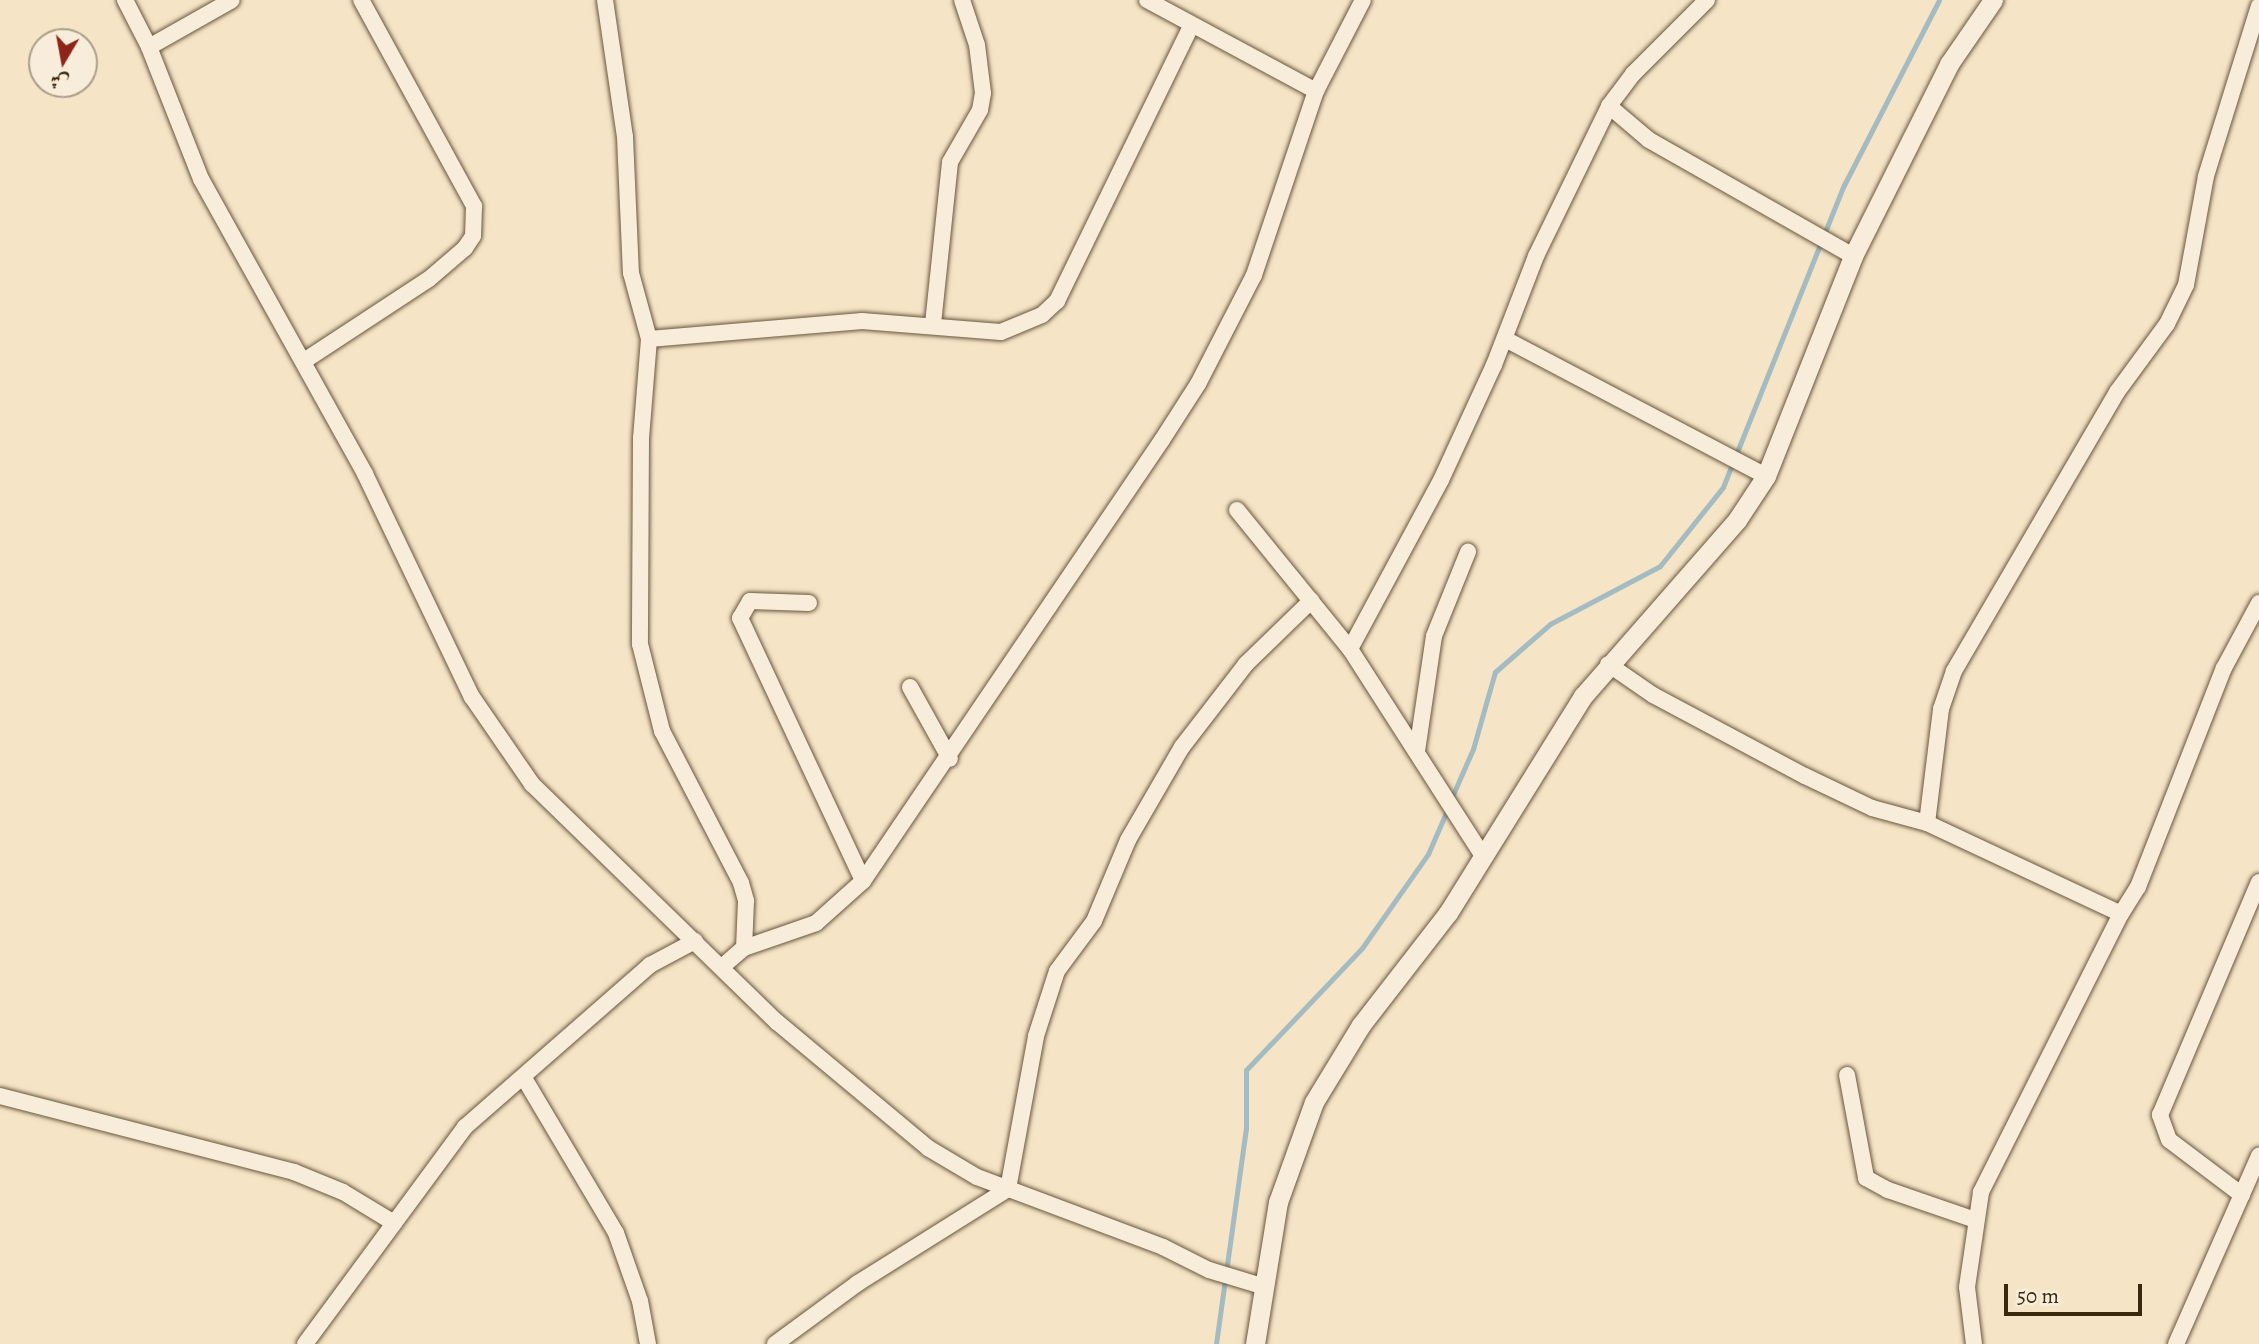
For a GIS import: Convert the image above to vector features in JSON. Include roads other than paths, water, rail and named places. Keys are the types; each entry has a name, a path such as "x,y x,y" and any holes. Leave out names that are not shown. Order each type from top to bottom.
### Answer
{"street":[{"path":"125,0 149,47 201,179 304,361 403,547 472,697 503,748 574,828 723,966 776,1022 928,1148 961,1169 1008,1189 1151,1242 1209,1270 1265,1287"},
{"path":"149,47 232,0"},
{"path":"304,361 429,279 472,236 474,206 360,0"},
{"path":"605,0 628,163 631,273 637,308 649,339 641,438 640,645 662,731 741,883 746,901 744,948"},
{"path":"933,324 950,162 980,110 983,93 977,45 962,0"},
{"path":"1147,0 1316,91"},
{"path":"723,966 744,948 816,923 863,881 950,759 1198,384 1229,329 1254,275 1316,91 1363,0"},
{"path":"1350,649 1441,480 1504,339 1536,256 1609,106 1633,74 1707,0"},
{"path":"1255,1344 1278,1202 1314,1102 1361,1025 1441,923 1583,696 1608,664 1729,531 1766,476 1853,256 1949,64 1993,0"},
{"path":"1927,823 1941,709 1954,671 2117,392 2167,324 2186,285 2206,176 2259,6"},
{"path":"649,339 862,321 933,324 1000,332 1042,315 1057,301 1191,26"},
{"path":"1609,106 1649,140 1853,256"},
{"path":"1504,339 1720,449 1766,476"},
{"path":"1237,510 1350,649 1467,825 1484,858"},
{"path":"1417,751 1434,636 1468,552"},
{"path":"809,603 750,601 741,611 740,618 863,881"},
{"path":"775,1344 858,1283 1008,1189 1036,1036 1057,971 1094,921 1128,840 1182,747 1246,664 1311,601"},
{"path":"1974,1344 1967,1287 1981,1192 2015,1118 2071,1020 2121,914 2138,887 2224,668 2259,603"},
{"path":"1608,664 1653,695 1805,776 1872,808 1927,823 2121,914"},
{"path":"910,687 950,759"},
{"path":"2242,1195 2169,1140 2160,1115 2259,883"},
{"path":"305,1344 466,1127 650,965 695,942"},
{"path":"1847,1075 1866,1178 1888,1190 1975,1220"},
{"path":"524,1078 616,1234 640,1301 648,1344"},
{"path":"0,1096 294,1172 343,1192 394,1223"},
{"path":"2176,1344 2259,1156"}],"waterway":[{"path":"1451,799 1473,749 1495,672 1550,624 1660,566 1723,487 1844,185 1939,0"},
{"path":"1216,1344 1246,1129 1246,1070 1362,948 1428,854 1448,808"}]}
